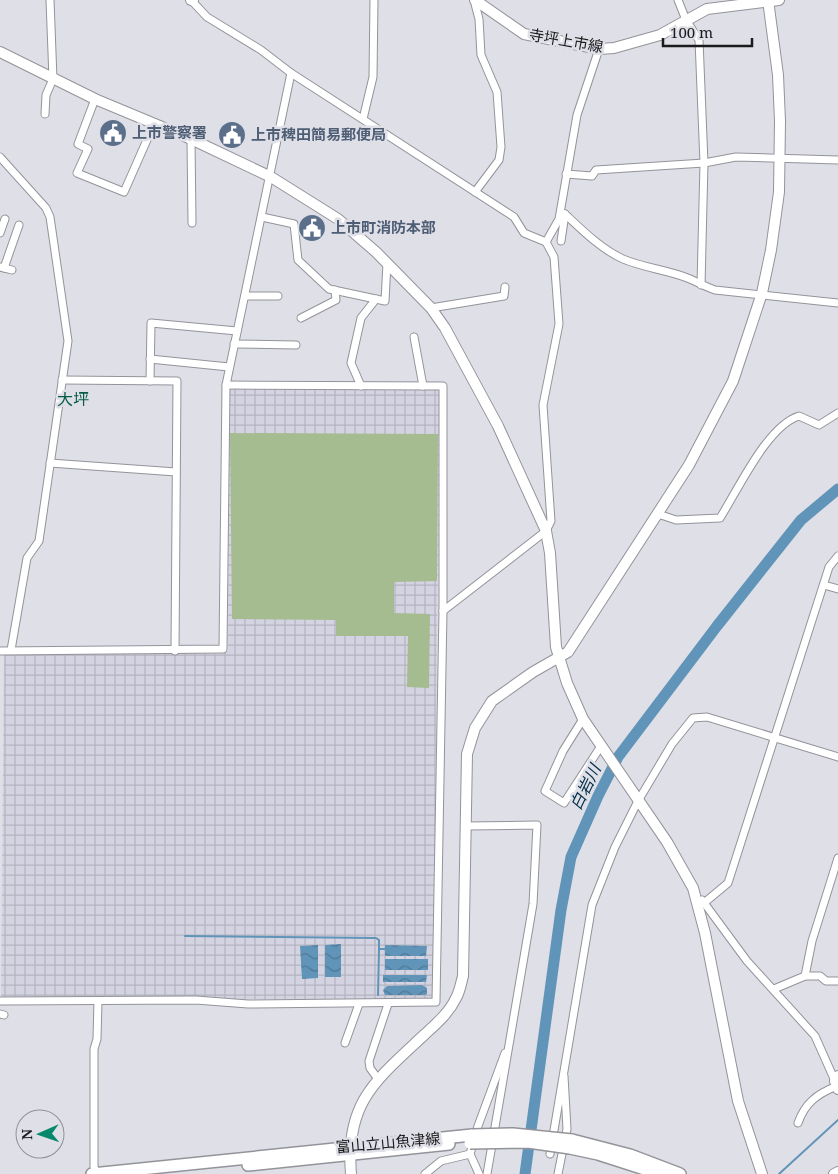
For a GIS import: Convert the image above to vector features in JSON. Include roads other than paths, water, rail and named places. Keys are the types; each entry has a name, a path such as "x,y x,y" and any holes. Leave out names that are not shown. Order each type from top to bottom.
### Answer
{"main road":[{"name":"富山立山魚津線","path":"92,1174 350,1151 471,1144 493,1138 571,1144 630,1155 680,1174"},
{"name":"富山立山魚津線","path":"571,1144 660,1174"},
{"name":"富山立山魚津線","path":"169,1174 245,1170 350,1151"}],"street":[{"path":"45,114 46,95 53,79 50,0"},
{"path":"192,0 207,17 261,50 292,73 514,217 524,234 546,242 554,257 559,324 543,406 551,521 546,530 443,612"},
{"path":"363,119 373,77 374,0"},
{"path":"475,0 479,19 481,55 496,92 501,147 499,160 475,192"},
{"name":"寺坪上市線","path":"475,0 524,34 599,49 614,48 660,35 707,9 772,0"},
{"path":"678,0 686,20 699,40 704,163 701,285"},
{"path":"351,1174 350,1151 359,1110 366,1094 378,1079 444,1016 457,997 463,976 468,754 475,728 492,701 568,652 658,514 699,447 733,380 762,293 775,223 781,158 778,74 772,0"},
{"path":"546,242 559,219 577,115 599,49"},
{"path":"0,52 53,79 191,139 271,177 338,219 387,262 431,308 470,371 546,530 550,554 558,657 583,719 667,842 693,888 747,961 814,1036 837,1083 804,1108 798,1123"},
{"path":"0,651 175,651 223,649 226,385 292,73"},
{"path":"95,98 78,144 88,149 77,173 124,192 154,124"},
{"path":"191,139 192,223"},
{"path":"0,157 46,208 50,217 68,341 39,541 27,558 11,650"},
{"path":"566,174 592,176 596,170 704,163 736,157 838,160"},
{"path":"560,241 565,214 587,235 618,256 691,279 715,290 762,293 838,303"},
{"path":"262,217 294,224 298,260 329,289 385,302 387,262"},
{"path":"0,233 5,219"},
{"path":"12,270 2,267 19,225"},
{"path":"431,308 504,296 504,287"},
{"path":"300,318 336,300 335,290"},
{"path":"245,296 278,296"},
{"path":"361,386 351,363 361,318 376,300"},
{"path":"150,381 151,323 237,331"},
{"path":"414,338 423,386"},
{"path":"234,344 296,345"},
{"path":"150,359 229,367"},
{"path":"62,380 177,381 175,651"},
{"path":"0,1001 196,1000 248,1004 436,1002 443,612 443,386 226,385"},
{"path":"658,514 676,520 720,518 761,452 780,428 791,418 799,416 819,425 838,413"},
{"path":"50,463 176,472"},
{"path":"704,903 728,883 829,567 838,556"},
{"path":"824,585 838,588"},
{"path":"552,1142 592,905 615,847 638,801 672,744 693,718 707,717 838,757"},
{"path":"583,719 563,751 545,792 564,803 601,746"},
{"path":"466,826 537,825 533,904 487,1174"},
{"path":"805,976 812,941 838,858"},
{"path":"693,888 738,1100 762,1174"},
{"path":"774,989 805,976 820,976 826,981 838,981"},
{"path":"96,1174 94,1167 94,1049 97,1038 98,1001"},
{"path":"345,1043 359,1004"},
{"path":"378,1079 370,1068 369,1061 388,1004"},
{"path":"479,1174 471,1144 503,1055 507,1051"},
{"path":"558,1174 568,1129 567,1088 563,1069"},
{"path":"425,1174 441,1161 471,1144"},
{"path":"834,1174 838,1172"}],"water":[{"path":"341,944 341,977 325,977 325,945"},
{"path":"318,945 318,978 302,979 300,946"},
{"path":"385,945 427,946 426,956 385,956"},
{"path":"385,959 428,959 428,970 385,970"},
{"path":"383,975 427,975 426,982 383,982"},
{"path":"422,985 427,988 427,994 425,995 385,995 383,990 387,986"}],"waterway":[{"name":"白岩川","path":"525,1174 561,910 571,857 598,796 618,757 717,626 801,520 838,489"},
{"path":"185,936 376,938 379,940 379,949"},
{"path":"378,995 379,949 385,949"},
{"path":"779,1174 838,1120"}],"place":[{"name":"上市警察署","path":"113,133"},
{"name":"上市稗田簡易郵便局","path":"232,135"},
{"name":"上市町消防本部","path":"312,228"}],"district":[{"name":"大坪","path":"73,399"}]}
